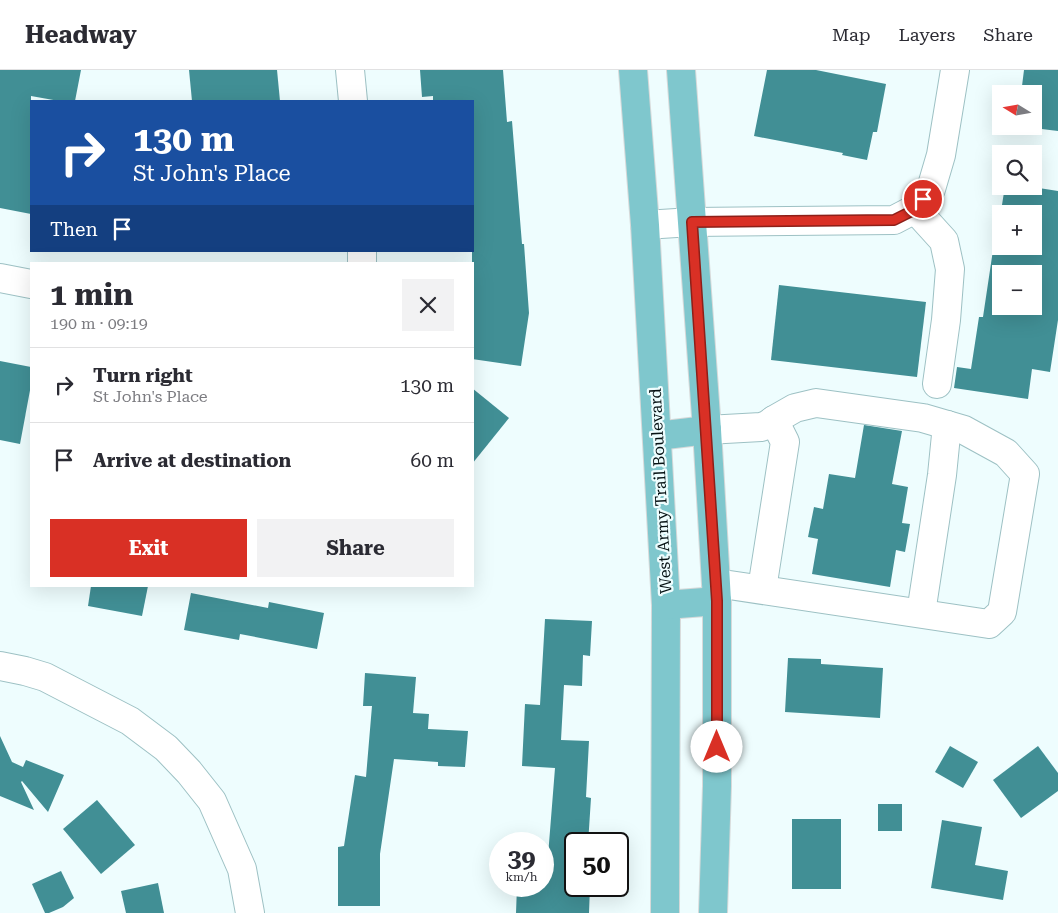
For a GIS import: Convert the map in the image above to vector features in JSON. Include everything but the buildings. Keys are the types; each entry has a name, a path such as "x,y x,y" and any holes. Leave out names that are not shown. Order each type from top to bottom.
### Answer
{"main road":[{"name":"West Army Trail Boulevard","path":"633,70 645,225 666,605 665,913"},
{"path":"681,70 717,592 717,786 713,913"},
{"path":"657,436 707,430"},
{"path":"666,605 717,592"}],"street":[{"path":"350,70 353,100"},
{"path":"645,225 692,222 894,220 914,210 931,188 941,155 955,70"},
{"path":"914,210 944,241 950,268 946,320 937,384"},
{"path":"0,278 30,284"},
{"path":"707,430 761,427 795,408 816,403 923,418 964,430 1006,453 1025,474 1002,612 989,624 762,589 717,592"},
{"path":"762,589 785,442 774,420"},
{"path":"921,613 942,475 947,425"},
{"path":"0,666 26,670 45,677 130,720 166,748 189,772 212,801 242,870 250,913"}],"route":[{"path":"717,747 717,601 692,222 894,220 914,210 923,199"}]}
